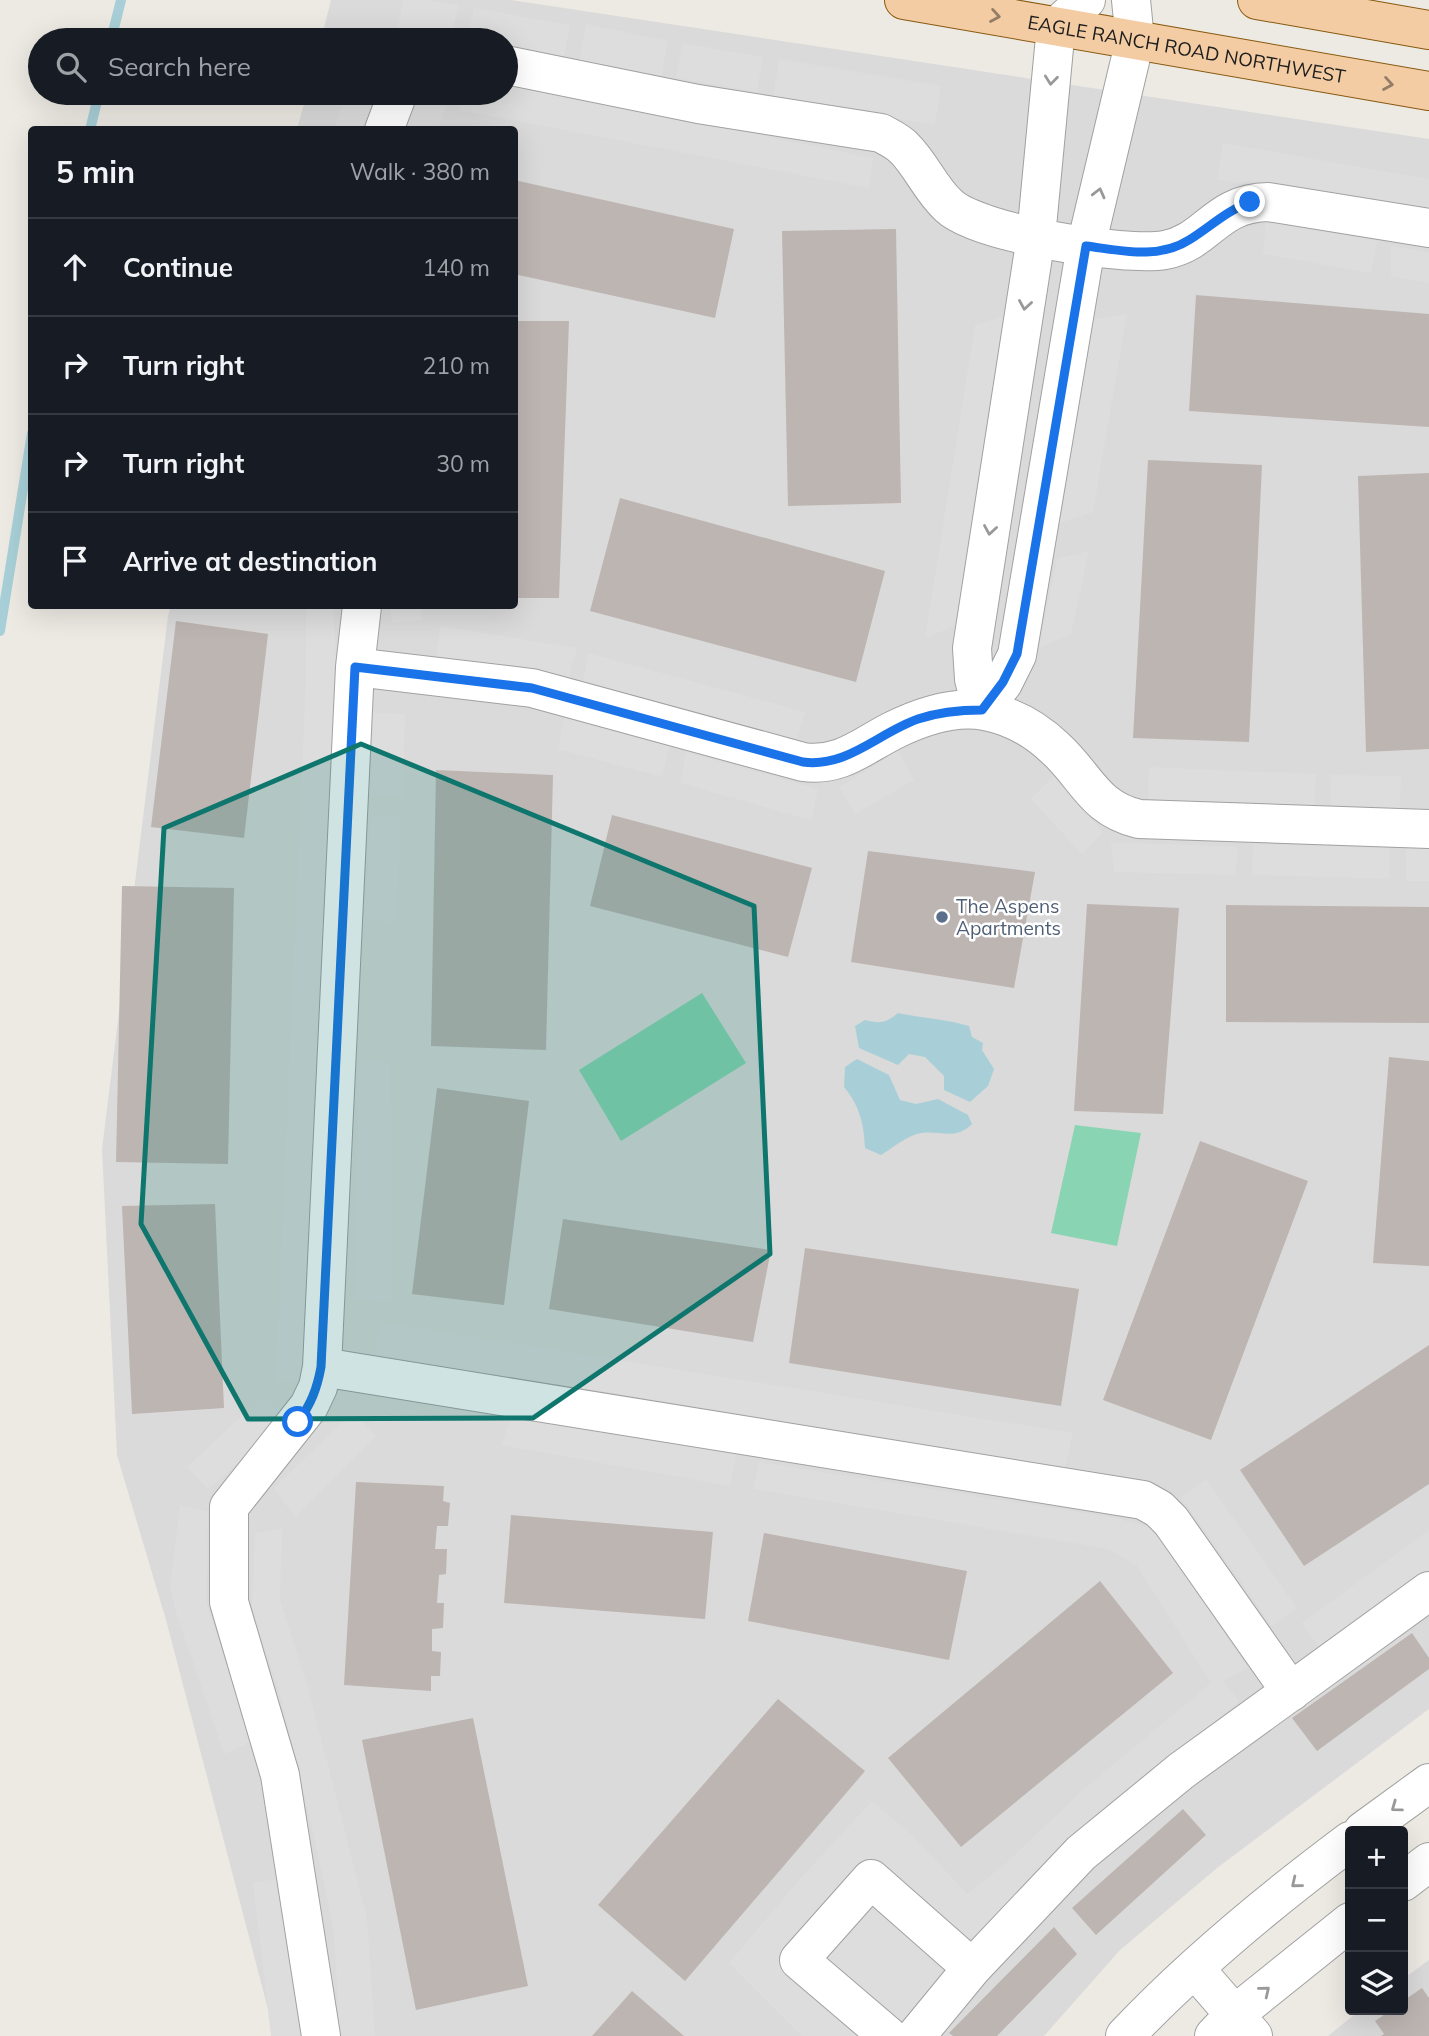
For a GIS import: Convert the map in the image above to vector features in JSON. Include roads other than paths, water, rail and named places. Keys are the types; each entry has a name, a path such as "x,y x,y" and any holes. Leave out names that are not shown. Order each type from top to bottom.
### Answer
{"main road":[{"name":"EAGLE RANCH ROAD NORTHWEST","path":"904,0 1429,91"},
{"path":"1256,0 1429,30"}],"street":[{"path":"982,710 974,679 972,648 1036,237 1056,27 1086,0"},
{"path":"982,710 1003,682 1017,654 1086,246 1135,40 1131,0"},
{"path":"518,67 698,104 881,133 902,145 949,206 970,220 1036,237 1086,246 1132,252 1168,249 1186,243 1232,208 1250,202 1268,202 1429,228"},
{"path":"386,126 393,105"},
{"path":"321,2036 281,1775 229,1602 229,1507 309,1406 318,1387 321,1367 355,667 362,609"},
{"path":"355,667 532,688 803,762 819,764 843,758 916,720 958,710 982,710 1009,717 1035,730 1057,749 1104,804 1120,814 1139,819 1429,829"},
{"path":"321,1367 1143,1500 1159,1509 1171,1521 1291,1692"},
{"path":"916,2036 972,1968 1081,1853 1181,1771 1429,1591"},
{"path":"1370,1826 1429,1783"},
{"path":"1125,2036 1195,1969 1345,1845"},
{"path":"1408,1878 1429,1862"},
{"path":"888,2036 799,1960 871,1879 972,1968"},
{"path":"1195,1969 1234,2029 1345,1927"}],"water":[{"path":"898,1013 969,1026 972,1037 983,1043 982,1050 994,1069 988,1086 970,1102 944,1090 944,1076 925,1057 909,1054 898,1065 859,1048 855,1026 865,1020 886,1021"},
{"path":"857,1059 889,1075 900,1100 916,1104 938,1099 968,1115 972,1124 958,1133 914,1135 881,1155 865,1148 860,1116 844,1087 845,1067"}],"waterway":[{"path":"114,28 121,0"},
{"path":"91,126 96,105"},
{"path":"0,631 28,458"}],"place":[{"name":"The Aspens Apartments","path":"942,917"}]}
